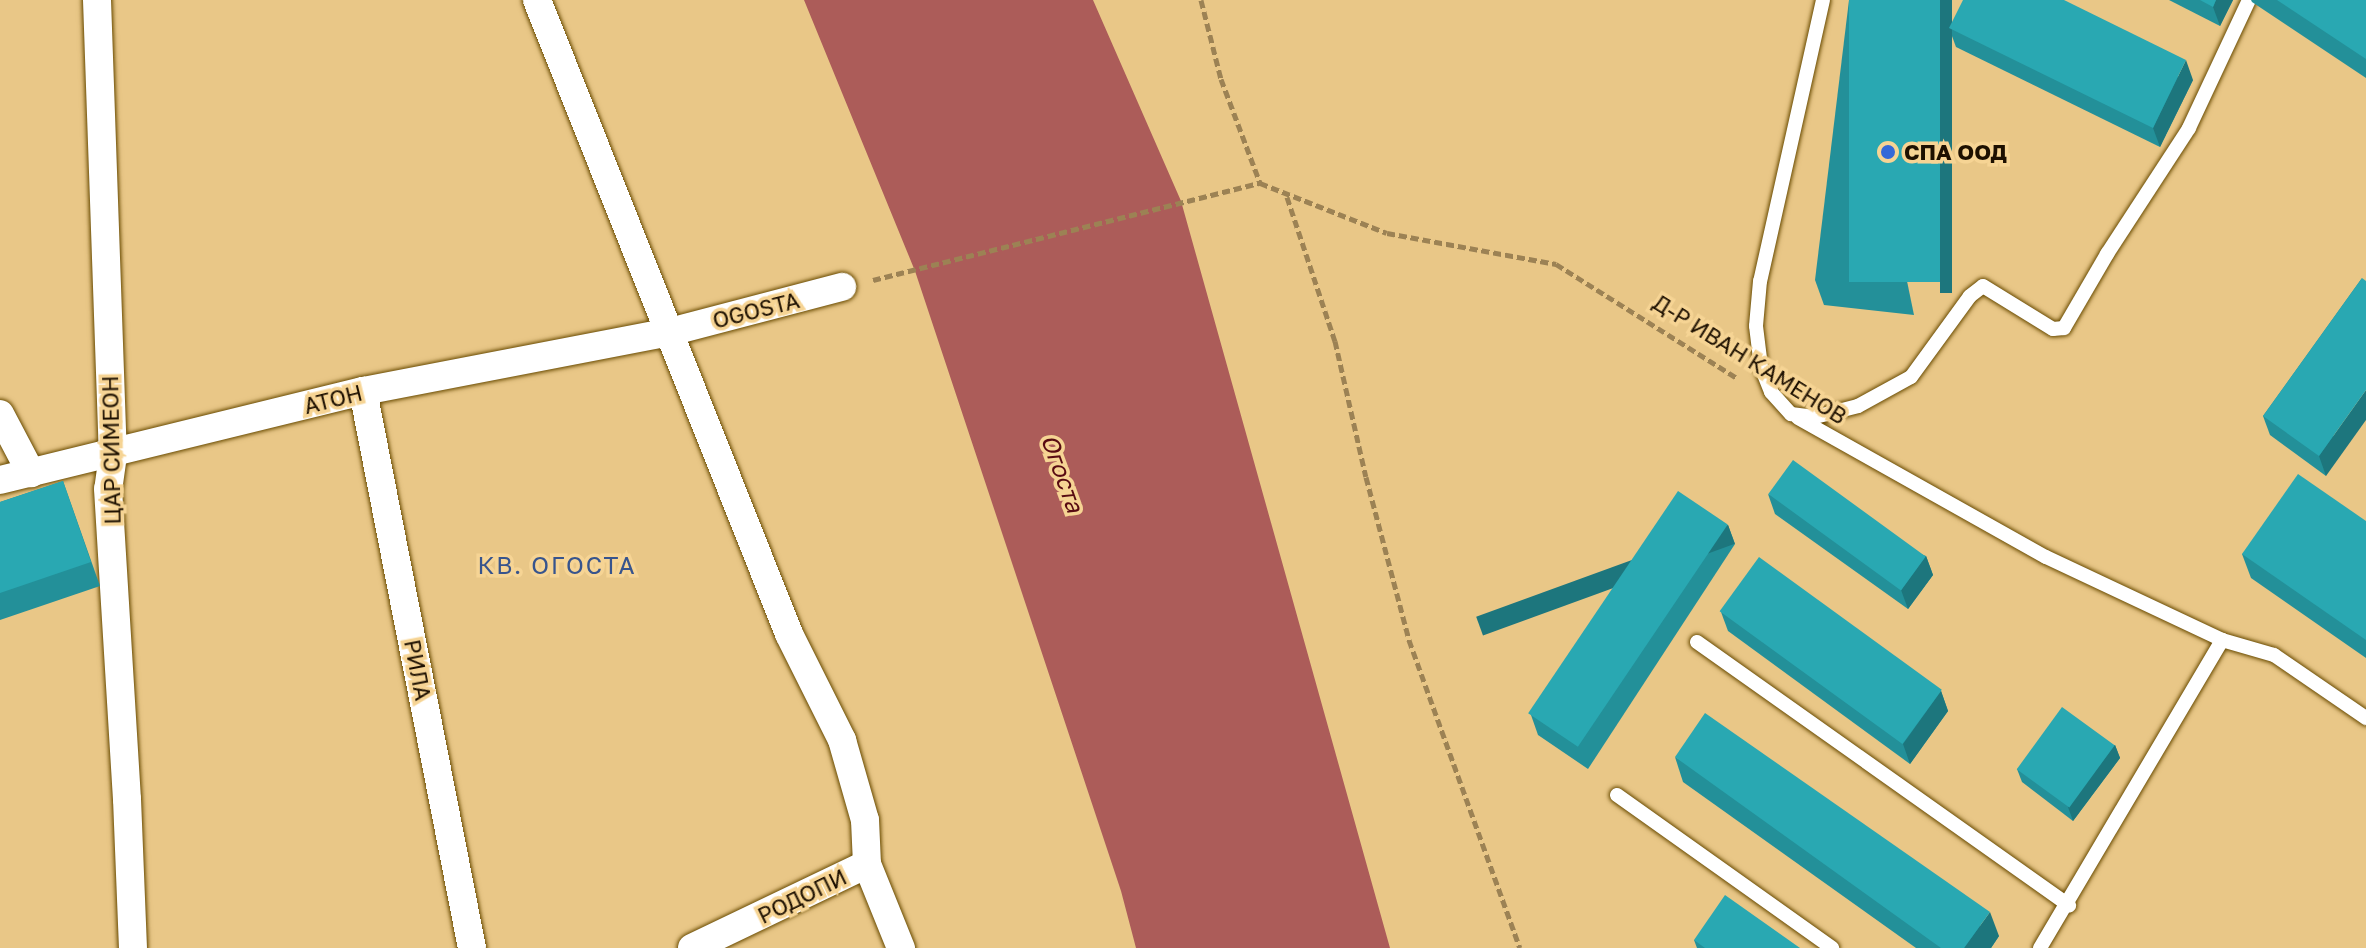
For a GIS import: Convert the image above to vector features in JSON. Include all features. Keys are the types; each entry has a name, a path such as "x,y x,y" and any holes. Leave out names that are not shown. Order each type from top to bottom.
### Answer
{"street":[{"name":"ЦАР СИМЕОН","path":"97,0 113,455 108,489 126,767 133,948"},
{"path":"537,0 789,634 842,740 865,820 867,864 901,948"},
{"name":"OGOSTA","path":"670,332 842,287"},
{"name":"АТОН","path":"0,480 113,455 363,391 670,332"},
{"name":"РИЛА","path":"363,391 472,948"},
{"path":"0,414 31,473"},
{"name":"РОДОПИ","path":"699,947 867,864"}],"lane":[{"path":"1823,0 1760,281 1756,326 1761,367 1771,392 1791,414 1815,417 1858,406 1911,377 1970,296 1983,286 2053,329 2064,328 2189,128 2249,0"},
{"name":"Д-Р ИВАН КАМЕНОВ","path":"1791,414 2046,557 2222,640 2274,655 2366,718"},
{"path":"2040,948 2069,905 2222,640"},
{"path":"1697,642 2069,905"},
{"path":"1617,795 1832,948"}],"path":[{"path":"842,287 1260,183 1221,79 1201,0"},
{"name":"Д-Р ИВАН КАМЕНОВ","path":"1260,183 1287,197 1387,233 1556,264 1741,381"},
{"path":"1287,197 1335,341 1366,477 1409,640 1520,948"}],"water":[{"name":"Огоста","path":"804,0 1093,0 1181,201 1390,948 1136,948 1121,891 915,271"}],"building":[{"name":"СПА ООД","path":"1849,0 1940,0 1940,282 1849,282"},
{"path":"1963,0 2064,0 2186,60 2153,128 1949,28"},
{"path":"2200,0 2216,0 2213,7"},
{"path":"2277,0 2366,0 2366,59"},
{"path":"2362,278 2366,281 2366,390 2319,456 2263,416"},
{"path":"1793,460 1926,556 1901,590 1768,494"},
{"path":"2298,474 2366,521 2366,640 2242,554"},
{"path":"63,481 91,562 0,593 0,502"},
{"path":"1678,491 1728,525 1578,747 1528,713"},
{"path":"1759,557 1942,690 1902,744 1720,611"},
{"path":"2062,707 2115,745 2069,808 2017,769"},
{"path":"1705,713 1990,912 1964,948 1941,948 1675,757"},
{"path":"1725,895 1800,948 1705,948 1694,940"}],"place":[{"name":"СПА ООД","path":"1888,152"}],"district":[{"name":"КВ. ОГОСТА","path":"557,565"}]}
